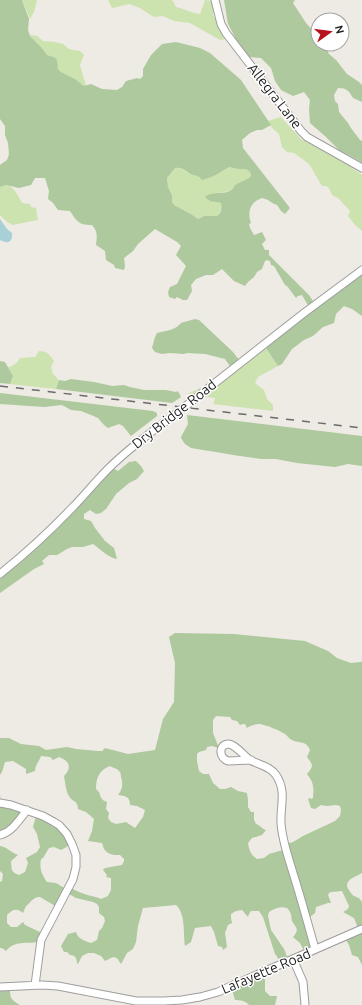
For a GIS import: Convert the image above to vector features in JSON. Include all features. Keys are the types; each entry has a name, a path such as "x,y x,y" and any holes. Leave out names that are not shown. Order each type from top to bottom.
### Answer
{"street":[{"name":"Allegra Lane","path":"215,0 221,24 226,34 301,131 307,137 362,168"},
{"name":"Dry Bridge Road","path":"0,574 25,554 54,526 124,454 304,313 362,270"},
{"path":"251,760 266,766 275,774 280,783 283,795 281,817 284,841 315,949"},
{"path":"0,803 26,810 49,819 59,825 67,834 76,855 75,873 71,884 41,940 35,985"},
{"path":"0,835 10,830 26,810"},
{"name":"Lafayette Road","path":"0,987 35,985 62,986 117,998 136,1000 182,1000 218,992 362,929"},
{"path":"293,959 303,982 306,1005"}],"green space":[{"path":"0,0 22,0 29,19 28,30 30,36 47,55 54,57 57,60 58,69 61,72 75,79 84,86 91,84 102,89 117,90 122,87 126,81 137,78 140,79 143,76 143,69 151,55 162,44 176,42 200,48 210,53 241,80 271,125 262,130 257,130 250,133 242,140 243,148 290,208 285,214 277,205 268,200 262,198 255,202 250,208 249,215 251,223 249,224 250,228 254,235 262,232 266,240 262,244 265,250 269,250 269,255 309,295 315,304 362,270 362,316 352,309 344,306 336,314 334,323 323,327 313,336 304,340 292,349 282,364 278,366 264,345 309,307 302,295 296,298 285,285 274,266 271,265 270,261 265,261 262,269 257,272 245,286 234,281 222,269 213,275 206,275 196,279 191,285 192,291 187,300 177,297 175,299 169,297 168,292 170,287 177,284 186,266 176,255 181,246 177,242 155,229 124,258 124,270 115,268 114,265 106,260 105,251 96,245 97,237 94,227 92,225 78,222 70,211 58,210 48,199 49,191 45,178 35,178 31,185 19,188 6,185 0,187 0,165 7,160 9,154 8,143 5,135 5,126 0,119","holes":["229,167 246,169 250,172 251,176 235,185 228,192 210,194 205,197 210,201 221,203 222,207 217,216 204,216 198,219 174,205 172,202 172,195 168,187 167,178 175,168 182,169 199,176 202,180 214,176"]},
{"path":"22,0 37,0 34,12 30,19"},
{"path":"108,0 171,0 176,7 200,14 205,0 213,1 213,15 226,39 220,40 190,23 174,21 163,16 154,17 140,8 129,4 112,8"},
{"path":"224,0 295,0 293,3 310,27 310,52 328,52 347,74 362,85 362,102 353,98 346,89 338,88 334,95 335,101 338,104 339,112 362,141 362,163 339,150 310,123 310,100 304,92 293,96 281,90 275,81 271,68 261,58 248,57 228,24"},
{"path":"30,35 37,36 43,41 63,44 69,49 80,51 84,55 80,65 86,86 61,72 58,69 54,57 47,55"},
{"path":"281,117 301,139 347,164 362,175 362,231 348,216 350,211 338,198 332,195 329,188 322,186 308,163 294,153 287,152 282,147 279,134 272,128 268,121"},
{"path":"229,167 246,169 250,172 251,177 229,191 220,193 210,201 221,203 221,210 217,216 204,216 198,219 174,205 172,202 172,195 168,187 167,178 175,168 182,169 201,178 214,176"},
{"path":"6,185 14,190 22,203 30,204 31,207 36,208 38,221 13,225 7,222 0,215 0,187"},
{"path":"195,319 199,320 233,352 240,361 232,369 225,359 205,354 162,354 155,352 152,348 157,333 173,329 181,323"},
{"path":"264,345 278,366 258,377 255,383 264,390 267,399 273,405 273,411 213,404 215,398 187,394 205,386"},
{"path":"39,351 48,354 54,361 51,367 53,374 59,380 56,389 10,384 13,376 8,367 15,364 20,358 35,357"},
{"path":"0,361 5,362 13,376 10,384 0,383"},
{"path":"71,379 112,386 124,385 144,390 178,391 181,397 172,403 56,389 59,380 65,381"},
{"path":"0,393 153,411 157,413 157,416 131,436 123,426 119,424 108,428 98,418 81,411 71,410 62,405 44,407 0,404"},
{"path":"187,415 362,436 362,466 348,464 335,467 297,463 191,448 185,444 181,438 188,424"},
{"path":"136,461 144,471 137,479 129,483 116,494 106,509 101,513 96,514 90,510 84,514 84,519 91,521 105,541 114,548 117,559 108,555 93,544 83,547 72,547 57,555 49,555 42,561 44,564 34,569 0,593 0,575 26,553 96,479 107,465 118,471 129,462"},
{"path":"175,633 234,634 305,641 328,651 337,658 351,663 362,661 362,873 350,880 347,887 354,896 359,898 362,902 362,965 358,957 352,955 349,945 343,935 358,928 354,918 343,912 348,909 349,906 342,891 329,893 328,895 331,903 316,907 315,913 306,920 315,947 304,951 300,943 293,937 297,929 292,921 291,914 288,909 285,907 280,907 269,912 268,916 271,930 284,949 288,959 280,962 275,954 263,917 259,911 251,911 248,917 242,910 231,914 232,923 228,925 225,933 227,947 223,950 222,947 218,946 211,926 195,928 191,942 185,946 183,918 176,905 143,908 138,926 136,942 133,949 127,953 121,964 117,958 113,957 105,961 101,956 94,953 88,953 82,956 78,964 75,957 67,952 64,952 61,946 68,934 76,932 80,938 91,943 97,940 99,931 105,921 104,917 99,913 99,907 97,904 76,898 66,892 57,907 38,897 34,898 26,906 23,913 19,910 13,910 9,913 7,915 7,923 11,927 17,927 23,922 25,925 42,933 39,942 13,945 6,951 0,948 0,882 2,881 3,874 0,871 0,846 18,855 11,861 13,871 19,875 25,872 28,863 26,858 37,852 40,847 37,834 33,827 36,816 60,827 70,845 61,850 54,847 49,848 41,859 41,871 47,882 56,883 66,889 69,887 101,899 108,896 111,890 111,878 106,877 107,875 103,870 105,868 122,865 124,859 120,855 109,854 104,849 102,843 88,841 92,831 94,819 86,812 78,809 77,804 68,794 64,776 69,768 66,761 59,757 53,760 50,757 41,756 35,771 26,774 26,769 13,761 5,762 0,775 0,738 9,738 21,744 39,746 46,750 67,747 102,751 105,748 128,754 155,750 163,719 174,702 175,663 169,637","holes":["216,716 230,717 232,720 237,721 240,725 245,724 247,728 256,724 265,725 283,733 291,740 307,745 310,750 307,757 312,766 307,774 312,782 313,788 313,798 308,799 311,808 315,809 321,805 340,806 340,816 335,821 293,842 283,845 283,850 269,854 264,858 257,859 253,856 248,843 252,838 262,835 266,830 256,824 254,820 254,812 251,812 248,807 247,793 238,791 231,787 220,789 213,783 209,774 203,774 199,771 197,754 206,750 207,747 212,746 219,748 213,733 213,720","110,766 117,769 121,773 122,786 118,795 128,798 130,805 137,806 145,810 143,817 135,828 126,822 116,824 111,822 108,818 109,813 106,809 107,802 102,800 96,789 99,775 103,770"]},
{"path":"0,795 1,802 24,812 0,836"},
{"path":"261,973 265,980 265,991 270,996 277,996 275,1005 249,1005 243,1001 235,1000 231,986"},
{"path":"0,986 10,986 11,998 20,1005 0,1005"}],"water":[{"path":"0,219 12,233 12,239 9,242 0,240"}],"railway":[{"path":"0,386 362,428"}]}
